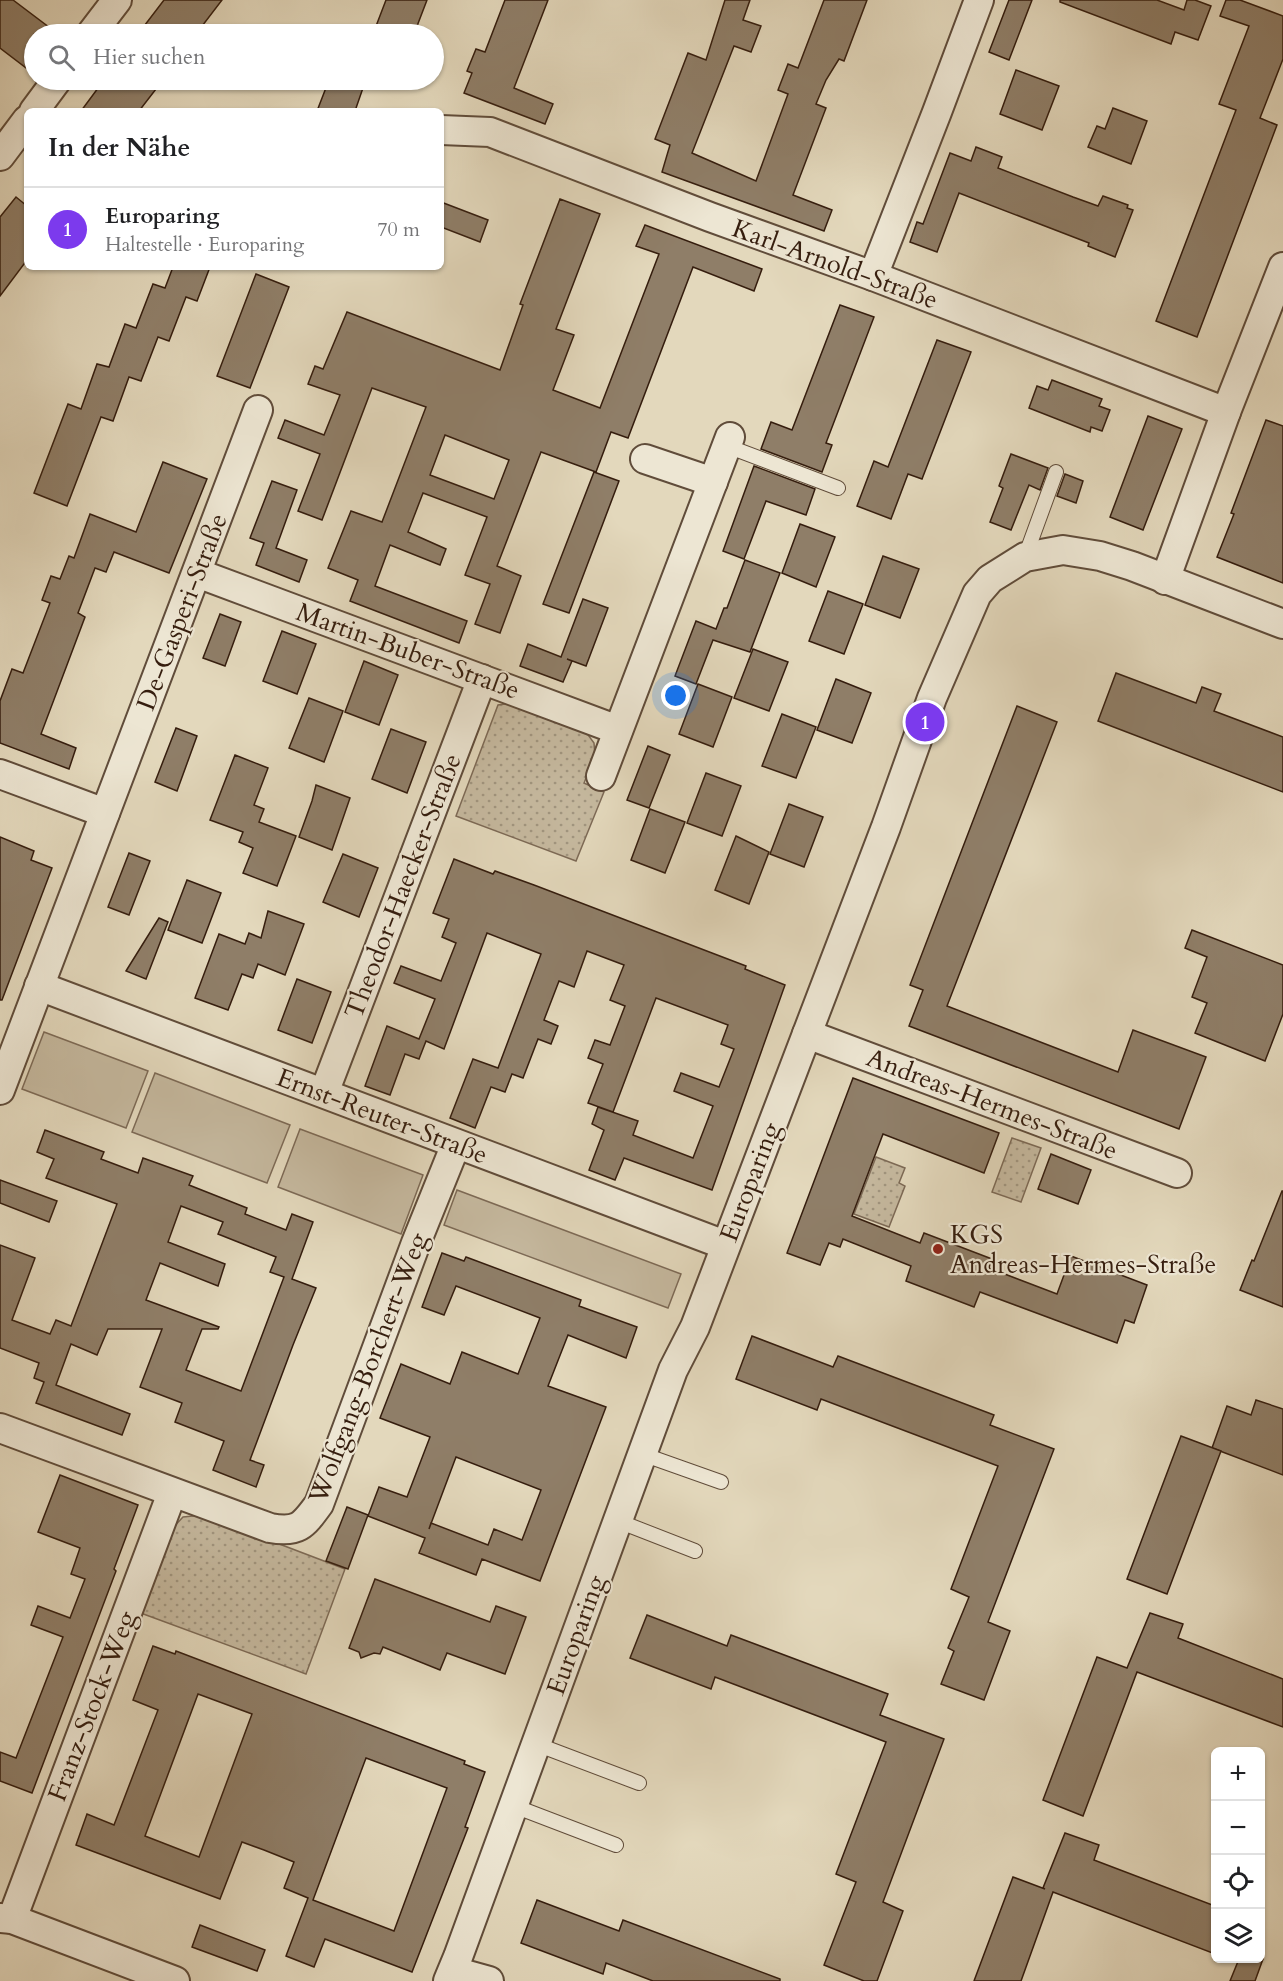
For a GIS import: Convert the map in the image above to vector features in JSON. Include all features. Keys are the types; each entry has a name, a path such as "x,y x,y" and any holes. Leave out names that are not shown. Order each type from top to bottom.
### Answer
{"street":[{"path":"99,24 117,0"},
{"path":"873,276 979,0"},
{"path":"36,108 50,90"},
{"path":"0,155 24,124"},
{"name":"Karl-Arnold-Straße","path":"444,130 490,132 1226,412"},
{"path":"1165,580 1226,412 1283,267"},
{"name":"De-Gasperi-Straße","path":"0,1090 258,410"},
{"path":"601,776 728,441"},
{"path":"645,459 713,482"},
{"name":"Europaring","path":"451,1976 673,1370 695,1327 894,806 932,698 977,594 990,579 1025,557 1063,550 1100,556 1132,566 1283,624"},
{"name":"Martin-Buber-Straße","path":"196,573 618,730"},
{"name":"Theodor-Haecker-Straße","path":"324,1093 482,679"},
{"path":"0,774 105,813"},
{"name":"Ernst-Reuter-Straße","path":"39,986 725,1245"},
{"name":"Andreas-Hermes-Straße","path":"807,1034 1177,1173"},
{"name":"Wolfgang-Borchert-Weg","path":"0,1428 270,1528 288,1531 305,1522 319,1504 412,1254 456,1144"},
{"name":"Franz-Stock-Weg","path":"6,1919 172,1492"},
{"path":"6,1919 175,1981"},
{"path":"451,1976 489,1981"}],"lane":[{"path":"728,441 838,488"},
{"path":"1025,557 1056,472"},
{"path":"642,1454 721,1482"},
{"path":"618,1521 695,1551"},
{"path":"536,1744 639,1783"},
{"path":"514,1806 616,1845"}],"shaded area":[{"path":"511,703 586,732 594,743 595,756 584,783 604,792 576,861 456,816 498,705"},
{"path":"44,1032 148,1071 126,1128 22,1089"},
{"path":"155,1073 290,1125 267,1183 132,1132"},
{"path":"300,1129 423,1175 401,1234 278,1187"},
{"path":"1012,1138 1041,1148 1021,1202 992,1192"},
{"path":"876,1157 905,1168 899,1183 905,1186 889,1227 854,1214"},
{"path":"457,1190 681,1274 668,1308 444,1225"},
{"path":"203,1515 345,1569 306,1674 138,1612 169,1532 183,1517"}],"building":[{"path":"0,0 13,0 45,24 24,24 24,66 0,48"},
{"path":"164,0 222,0 204,24 146,24"},
{"path":"386,0 427,0 418,24 377,24"},
{"path":"505,0 548,0 514,88 553,104 545,124 464,93 472,73 467,71 476,49 485,52"},
{"path":"725,0 750,0 743,20 761,26 751,52 734,46 692,153 756,181 788,94 778,90 788,64 798,68 824,0 867,0 844,61 839,59 826,80 816,104 826,108 793,195 832,210 824,231 662,172 670,145 655,139 688,53 706,60"},
{"path":"1009,0 1032,0 1009,60 989,52"},
{"path":"1060,0 1157,0 1184,10 1187,0 1195,0 1211,6 1198,40 1175,32 1171,44 1060,2"},
{"path":"1226,0 1240,0 1283,16 1283,59 1260,118 1277,125 1197,337 1156,321 1236,110 1219,104 1249,26 1220,16"},
{"path":"1016,70 1059,86 1042,130 1000,114"},
{"path":"97,90 155,90 141,108 83,108"},
{"path":"325,90 362,90 356,108 318,108"},
{"path":"1113,108 1147,121 1131,164 1088,147 1097,126 1105,129"},
{"path":"976,147 1002,157 998,168 1073,197 1098,206 1103,196 1128,205 1127,208 1133,210 1115,257 1088,246 1089,243 959,193 937,252 910,242 917,222 923,224 950,153 971,161"},
{"path":"16,197 24,204 24,264 0,296 0,217"},
{"path":"560,199 600,214 556,329 574,335 553,390 600,408 659,254 636,246 645,225 762,269 754,291 693,267 628,438 611,432 596,472 541,452 497,566 521,576 500,633 475,624 490,584 465,575 487,517 423,493 408,532 446,549 440,565 390,545 375,586 467,621 459,643 350,601 358,580 328,568 351,511 382,522 426,407 372,388 322,520 298,511 320,454 278,438 285,420 324,435 340,395 308,384 315,366 323,369 347,312 500,370 523,305 520,304","holes":["445,435 509,460 494,499 430,475"]},
{"path":"444,203 488,220 480,242 444,228"},
{"path":"172,270 209,270 197,301 186,297 169,341 158,337 141,381 129,377 113,421 101,417 67,506 34,493 68,404 81,409 97,364 109,367 125,324 136,328 153,284 165,288"},
{"path":"256,274 289,287 250,388 217,376"},
{"path":"840,305 874,317 826,443 832,445 822,472 761,449 771,422 792,430"},
{"path":"937,340 971,352 922,479 908,474 891,519 857,506 874,461 888,467"},
{"path":"1052,380 1102,399 1099,406 1110,410 1102,431 1091,427 1090,432 1029,408 1037,386 1048,390"},
{"path":"1148,416 1182,429 1143,530 1110,517"},
{"path":"1266,420 1283,426 1283,583 1217,557"},
{"path":"1011,454 1048,468 1040,490 1029,485 1011,530 990,522 1003,488 999,486"},
{"path":"163,462 207,479 169,573 114,552 106,572 95,568 78,613 85,617 41,734 76,748 69,769 0,743 0,701 12,669 23,673 50,603 42,600 51,576 60,579 69,556 74,558 90,514 136,532"},
{"path":"754,466 815,489 806,515 766,501 744,559 723,551"},
{"path":"594,472 619,481 569,613 543,604"},
{"path":"1065,474 1083,481 1076,503 1057,496"},
{"path":"272,481 297,490 276,548 307,560 299,582 256,565 264,543 250,538"},
{"path":"800,524 835,537 816,587 782,573"},
{"path":"883,556 919,569 900,618 865,605"},
{"path":"745,560 780,573 750,652 713,640 696,684 675,676 696,621 716,629 724,608 727,608"},
{"path":"828,591 863,604 844,654 809,641"},
{"path":"583,599 608,608 586,666 567,659 572,661 563,682 520,666 528,644 561,657"},
{"path":"220,614 241,622 225,666 203,658"},
{"path":"282,631 316,644 297,694 263,681"},
{"path":"753,649 788,662 769,711 734,698"},
{"path":"364,661 398,675 379,725 345,712"},
{"path":"1116,673 1196,703 1202,687 1221,694 1214,711 1283,737 1283,792 1098,721"},
{"path":"836,679 871,693 852,743 817,730"},
{"path":"698,684 732,697 713,747 679,734"},
{"path":"309,698 343,711 324,762 289,748"},
{"path":"1017,706 1057,722 947,1006 1118,1072 1133,1030 1206,1057 1179,1129 909,1026 923,990 910,985"},
{"path":"782,714 816,727 796,778 762,766"},
{"path":"176,728 197,736 177,791 155,782"},
{"path":"391,729 426,742 407,793 372,779"},
{"path":"648,746 670,755 649,808 627,800"},
{"path":"235,755 268,768 254,805 264,809 259,822 296,836 277,886 243,873 253,848 239,842 243,832 210,820"},
{"path":"706,773 741,786 722,836 687,823"},
{"path":"316,785 350,798 332,850 299,837"},
{"path":"789,804 823,817 804,867 770,854"},
{"path":"650,809 685,822 665,873 631,860"},
{"path":"736,836 769,852 749,904 715,890"},
{"path":"0,837 34,851 31,860 52,868 2,1000 0,1000"},
{"path":"129,853 150,861 129,915 108,907"},
{"path":"343,854 378,868 359,917 323,902"},
{"path":"454,859 493,874 495,871 534,885 746,966 745,969 785,985 712,1190 624,1158 615,1180 589,1170 604,1130 592,1124 598,1107 638,1121 633,1135 693,1158 713,1106 674,1091 681,1073 719,1087 734,1049 721,1044 728,1025 656,998 613,1112 588,1103 603,1064 588,1058 595,1040 610,1045 625,1006 610,1000 624,965 587,951 574,987 559,981 544,1020 558,1026 551,1044 538,1039 523,1078 512,1074 505,1092 491,1087 475,1128 450,1118 473,1059 498,1068 541,954 487,933 444,1049 426,1041 419,1059 405,1054 390,1095 365,1086 387,1026 419,1039 435,999 394,983 401,966 441,981 456,943 442,937 449,919 433,913"},
{"path":"187,880 221,893 202,943 168,930"},
{"path":"268,911 304,924 285,975 258,964 253,978 242,974 228,1010 195,998 219,934 245,944 249,933 261,938"},
{"path":"159,918 168,922 146,979 126,971"},
{"path":"1192,930 1283,965 1283,1014 1265,1061 1195,1033 1207,1003 1192,997 1207,957 1185,948"},
{"path":"297,979 331,992 312,1043 278,1030"},
{"path":"853,1078 999,1133 984,1173 883,1134 852,1216 920,1243 924,1233 992,1259 989,1268 1057,1294 1071,1256 1147,1285 1134,1323 1125,1320 1117,1343 980,1292 974,1307 906,1281 911,1266 843,1239 840,1247 829,1243 820,1265 787,1253"},
{"path":"45,1130 104,1152 101,1159 138,1173 143,1158 193,1176 189,1185 247,1208 245,1214 286,1230 292,1214 313,1222 292,1279 316,1288 250,1460 264,1465 256,1487 213,1470 224,1441 175,1422 182,1403 140,1387 162,1329 108,1329 97,1355 71,1344 56,1385 130,1414 122,1435 36,1403 44,1382 34,1378 39,1363 0,1348 0,1245 35,1258 12,1320 50,1334 56,1320 71,1326 117,1204 46,1178 54,1159 37,1152","holes":["181,1206 223,1222 218,1234 276,1257 270,1272 284,1277 241,1391 186,1370 202,1329 218,1329 219,1327 146,1300 160,1263 218,1286 225,1264 168,1242"]},
{"path":"1051,1154 1091,1170 1078,1204 1038,1189"},
{"path":"0,1180 57,1201 49,1222 0,1203"},
{"path":"1283,1191 1283,1307 1240,1290"},
{"path":"442,1253 464,1261 466,1257 581,1300 579,1306 637,1327 626,1358 568,1335 548,1386 606,1407 540,1581 482,1559 476,1575 419,1553 425,1538 368,1516 379,1487 407,1497 430,1437 380,1418 401,1364 450,1384 462,1352 518,1374 540,1318 456,1286 444,1315 422,1307","holes":["456,1457 541,1490 522,1540 494,1529 488,1545 431,1523"]},
{"path":"752,1336 833,1367 838,1356 994,1415 990,1425 1054,1449 988,1622 1010,1631 984,1700 941,1684 954,1651 948,1648 969,1597 951,1589 998,1466 821,1399 817,1410 736,1379"},
{"path":"1256,1400 1283,1409 1283,1475 1212,1448 1227,1406 1251,1415"},
{"path":"1181,1436 1221,1451 1167,1594 1127,1579"},
{"path":"60,1475 138,1505 114,1569 116,1571 32,1793 0,1781 0,1752 16,1758 63,1637 31,1625 38,1606 70,1618 85,1579 71,1574 80,1548 38,1532"},
{"path":"347,1507 368,1515 348,1569 326,1561"},
{"path":"375,1579 490,1622 496,1606 526,1617 505,1674 447,1653 440,1670 383,1647 380,1654 374,1653 361,1658 359,1652 349,1648"},
{"path":"1150,1613 1183,1624 1178,1638 1283,1679 1283,1727 1137,1672 1083,1816 1043,1800 1097,1657 1127,1668"},
{"path":"647,1615 727,1646 731,1635 888,1694 880,1715 944,1739 883,1902 903,1911 877,1981 864,1981 824,1965 856,1882 836,1874 886,1742 715,1677 711,1689 630,1658"},
{"path":"153,1646 175,1654 176,1651 465,1761 464,1764 485,1772 465,1827 468,1828 412,1972 325,1939 314,1967 286,1956 308,1898 284,1888 294,1862 264,1850 242,1842 220,1899 76,1845 87,1814 114,1825 158,1710 133,1700","holes":["198,1694 252,1714 199,1857 145,1836","366,1758 447,1788 394,1931 313,1900"]},
{"path":"1065,1833 1099,1845 1094,1860 1211,1904 1211,1952 1053,1892 1021,1981 974,1981 1013,1877 1045,1889 1043,1888"},
{"path":"537,1900 619,1931 623,1920 780,1979 780,1981 653,1981 606,1963 603,1974 521,1943"},
{"path":"200,1925 265,1950 257,1971 192,1947"},
{"path":"1237,1963 1262,1963 1255,1981 1230,1981"}],"place":[{"name":"Europaring","path":"925,722"},
{"name":"KGS Andreas-Hermes-Straße","path":"938,1249"}]}
